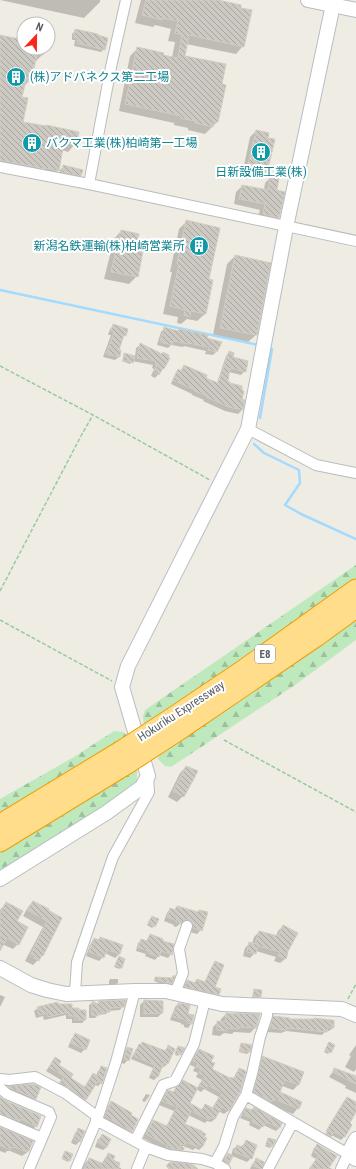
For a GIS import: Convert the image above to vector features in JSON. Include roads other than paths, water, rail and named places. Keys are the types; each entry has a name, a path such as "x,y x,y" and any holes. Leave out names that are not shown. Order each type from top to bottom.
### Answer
{"highway":[{"name":"Hokuriku Expressway","path":"177,723 240,672 356,589"},
{"name":"Hokuriku Expressway","path":"0,837 177,723 304,646 356,608"}],"street":[{"path":"89,184 111,67 126,0"},
{"path":"308,0 334,3 356,10"},
{"path":"75,993 77,962 113,857 149,792 148,776 122,687 128,666 248,429 286,227 334,3"},
{"path":"0,167 89,184 356,241"},
{"path":"248,429 316,465 356,473"},
{"path":"0,879 106,813 142,787 148,776"},
{"path":"175,993 182,973 179,949 187,926"},
{"path":"0,968 36,987 66,994 166,991 222,1004 342,1009 356,1015"},
{"path":"76,1169 97,1119 116,1062 135,991"},
{"path":"135,1141 163,1085 175,1081 194,1044 205,1000"},
{"path":"215,1163 224,1146 233,1117 246,1095 260,1037 267,1016 267,1006"},
{"path":"0,1080 35,1076 65,1093 97,1119 146,1147 168,1155 202,1159 215,1163 225,1169"},
{"path":"0,1088 6,1094 49,1112 51,1117 29,1169"},
{"path":"246,1095 352,1156"},
{"path":"0,1120 42,1138"},
{"path":"268,1169 293,1122"},
{"path":"341,1169 352,1156 356,1139"},
{"path":"137,1169 146,1147"}],"waterway":[{"path":"0,290 258,345"},
{"path":"260,418 272,349 267,348"},
{"path":"254,444 264,453 299,470 300,483 285,505 301,514 356,539"}],"place":[{"name":"(株)アドバネクス第二工場","path":"16,77"},
{"name":"バクマ工業(株)柏崎第一工場","path":"32,143"},
{"name":"日新設備工業(株)","path":"261,152"},
{"name":"新潟名鉄運輸(株)柏崎営業所","path":"199,246"}]}
